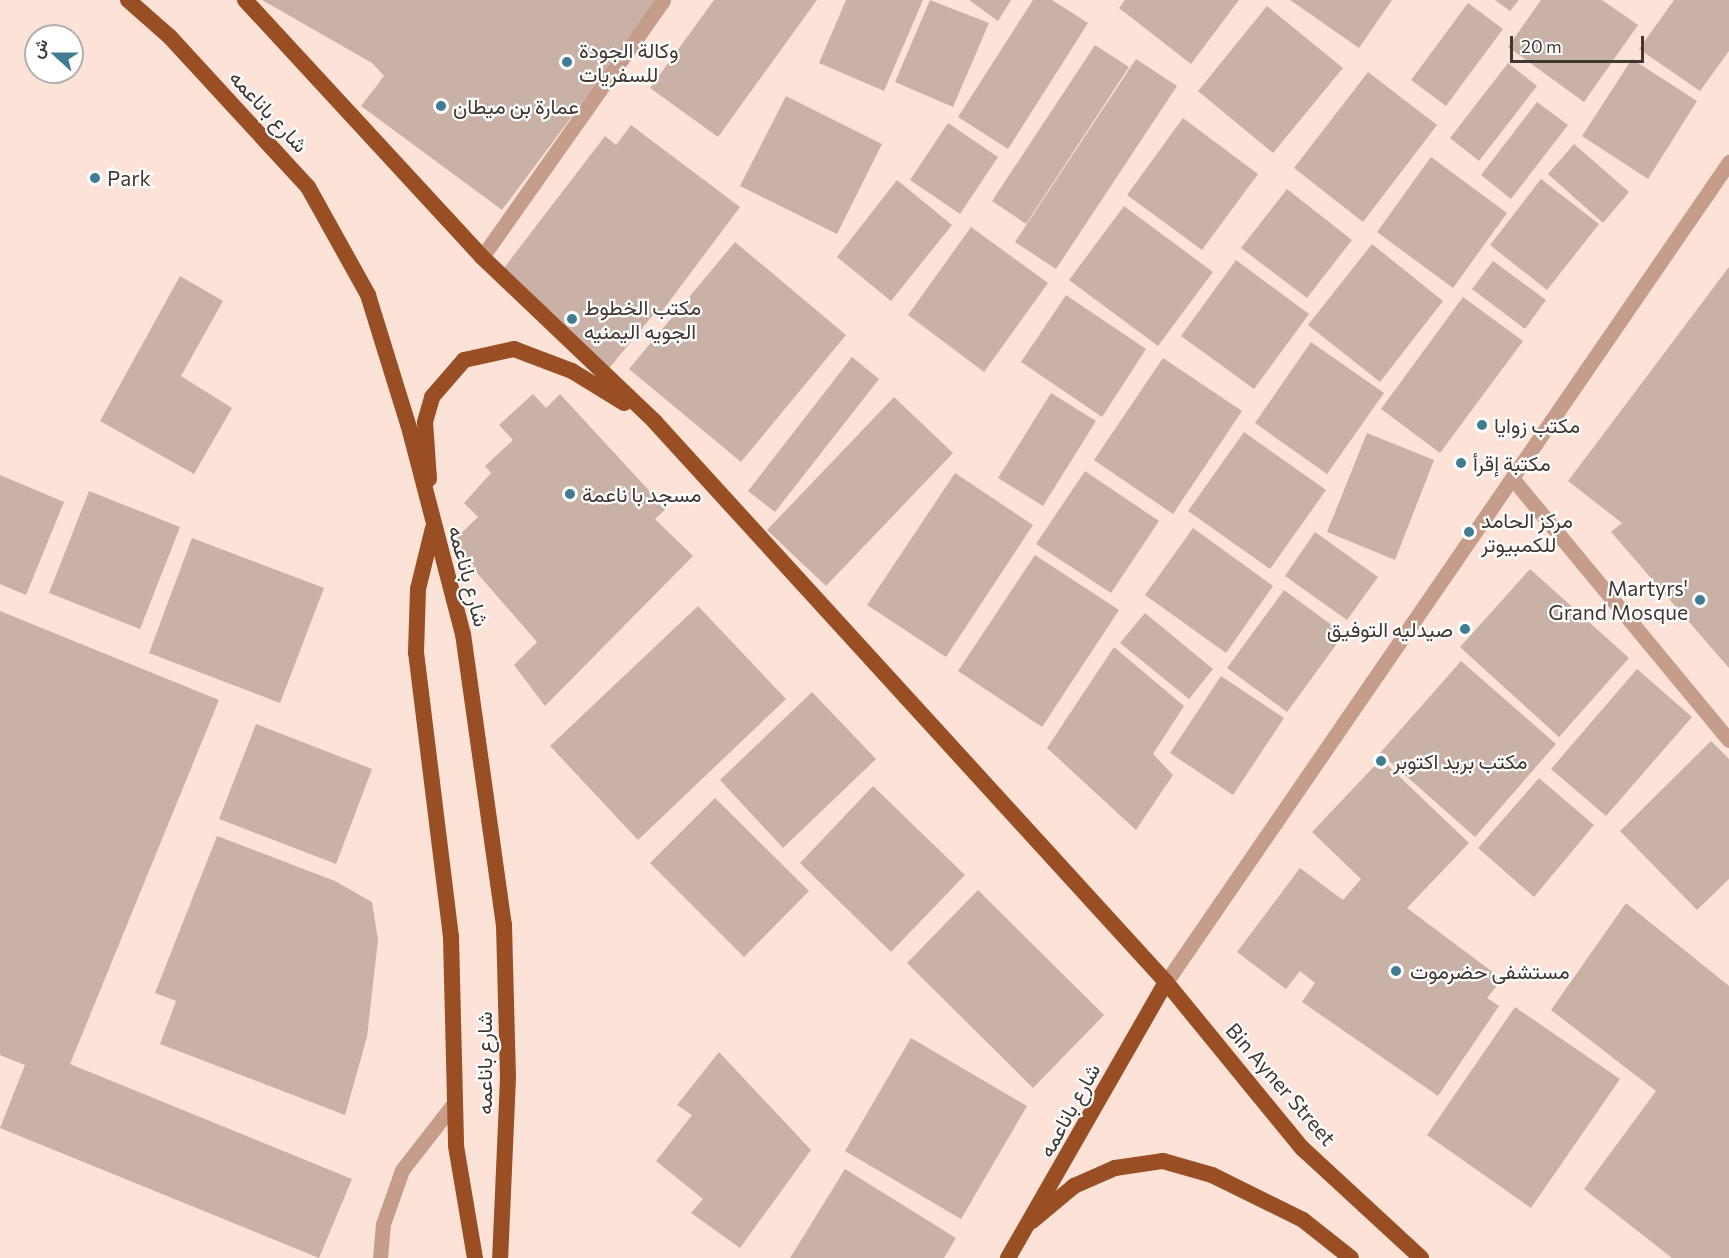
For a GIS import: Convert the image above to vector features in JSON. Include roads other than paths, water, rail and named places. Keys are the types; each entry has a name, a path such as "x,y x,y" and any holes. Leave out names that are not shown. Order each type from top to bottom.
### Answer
{"highway":[{"name":"شارع باناعمه","path":"128,0 282,156 308,187 339,239 368,295 463,634 504,925 508,1078 500,1258"},
{"path":"245,0 482,257 655,422"},
{"path":"475,1258 460,1190 445,861 415,621 433,529 425,422 432,397 464,360 514,349 572,370 655,422"},
{"name":"Bin Ayner Street","path":"655,422 1166,982 1302,1148 1422,1258"},
{"name":"شارع باناعمه","path":"1008,1258 1032,1221 1166,982"},
{"path":"1032,1221 1074,1186 1115,1168 1163,1161 1212,1175 1303,1221 1351,1258"}],"street":[{"path":"482,257 663,0"},
{"path":"1166,982 1729,162"},
{"path":"1512,478 1729,740"},
{"path":"380,1258 383,1224 402,1170 455,1102"}],"place":[{"name":"وكالة الجودة للسفريات","path":"567,62"},
{"name":"عمارة بن ميطان","path":"441,106"},
{"name":"Park","path":"95,178"},
{"name":"مكتب الخطوط الجويه اليمنيه","path":"572,319"},
{"name":"مكتب زوايا","path":"1482,425"},
{"name":"مكتبة إقرأ","path":"1461,463"},
{"name":"مسجد با ناعمة","path":"570,494"},
{"name":"مركز الحامد للكمبيوتر","path":"1469,532"},
{"name":"Martyrs' Grand Mosque","path":"1700,600"},
{"name":"صيدليه التوفيق","path":"1465,629"},
{"name":"مكتب بريد اكتوبر","path":"1381,761"},
{"name":"مستشفى حضرموت","path":"1396,971"}]}
